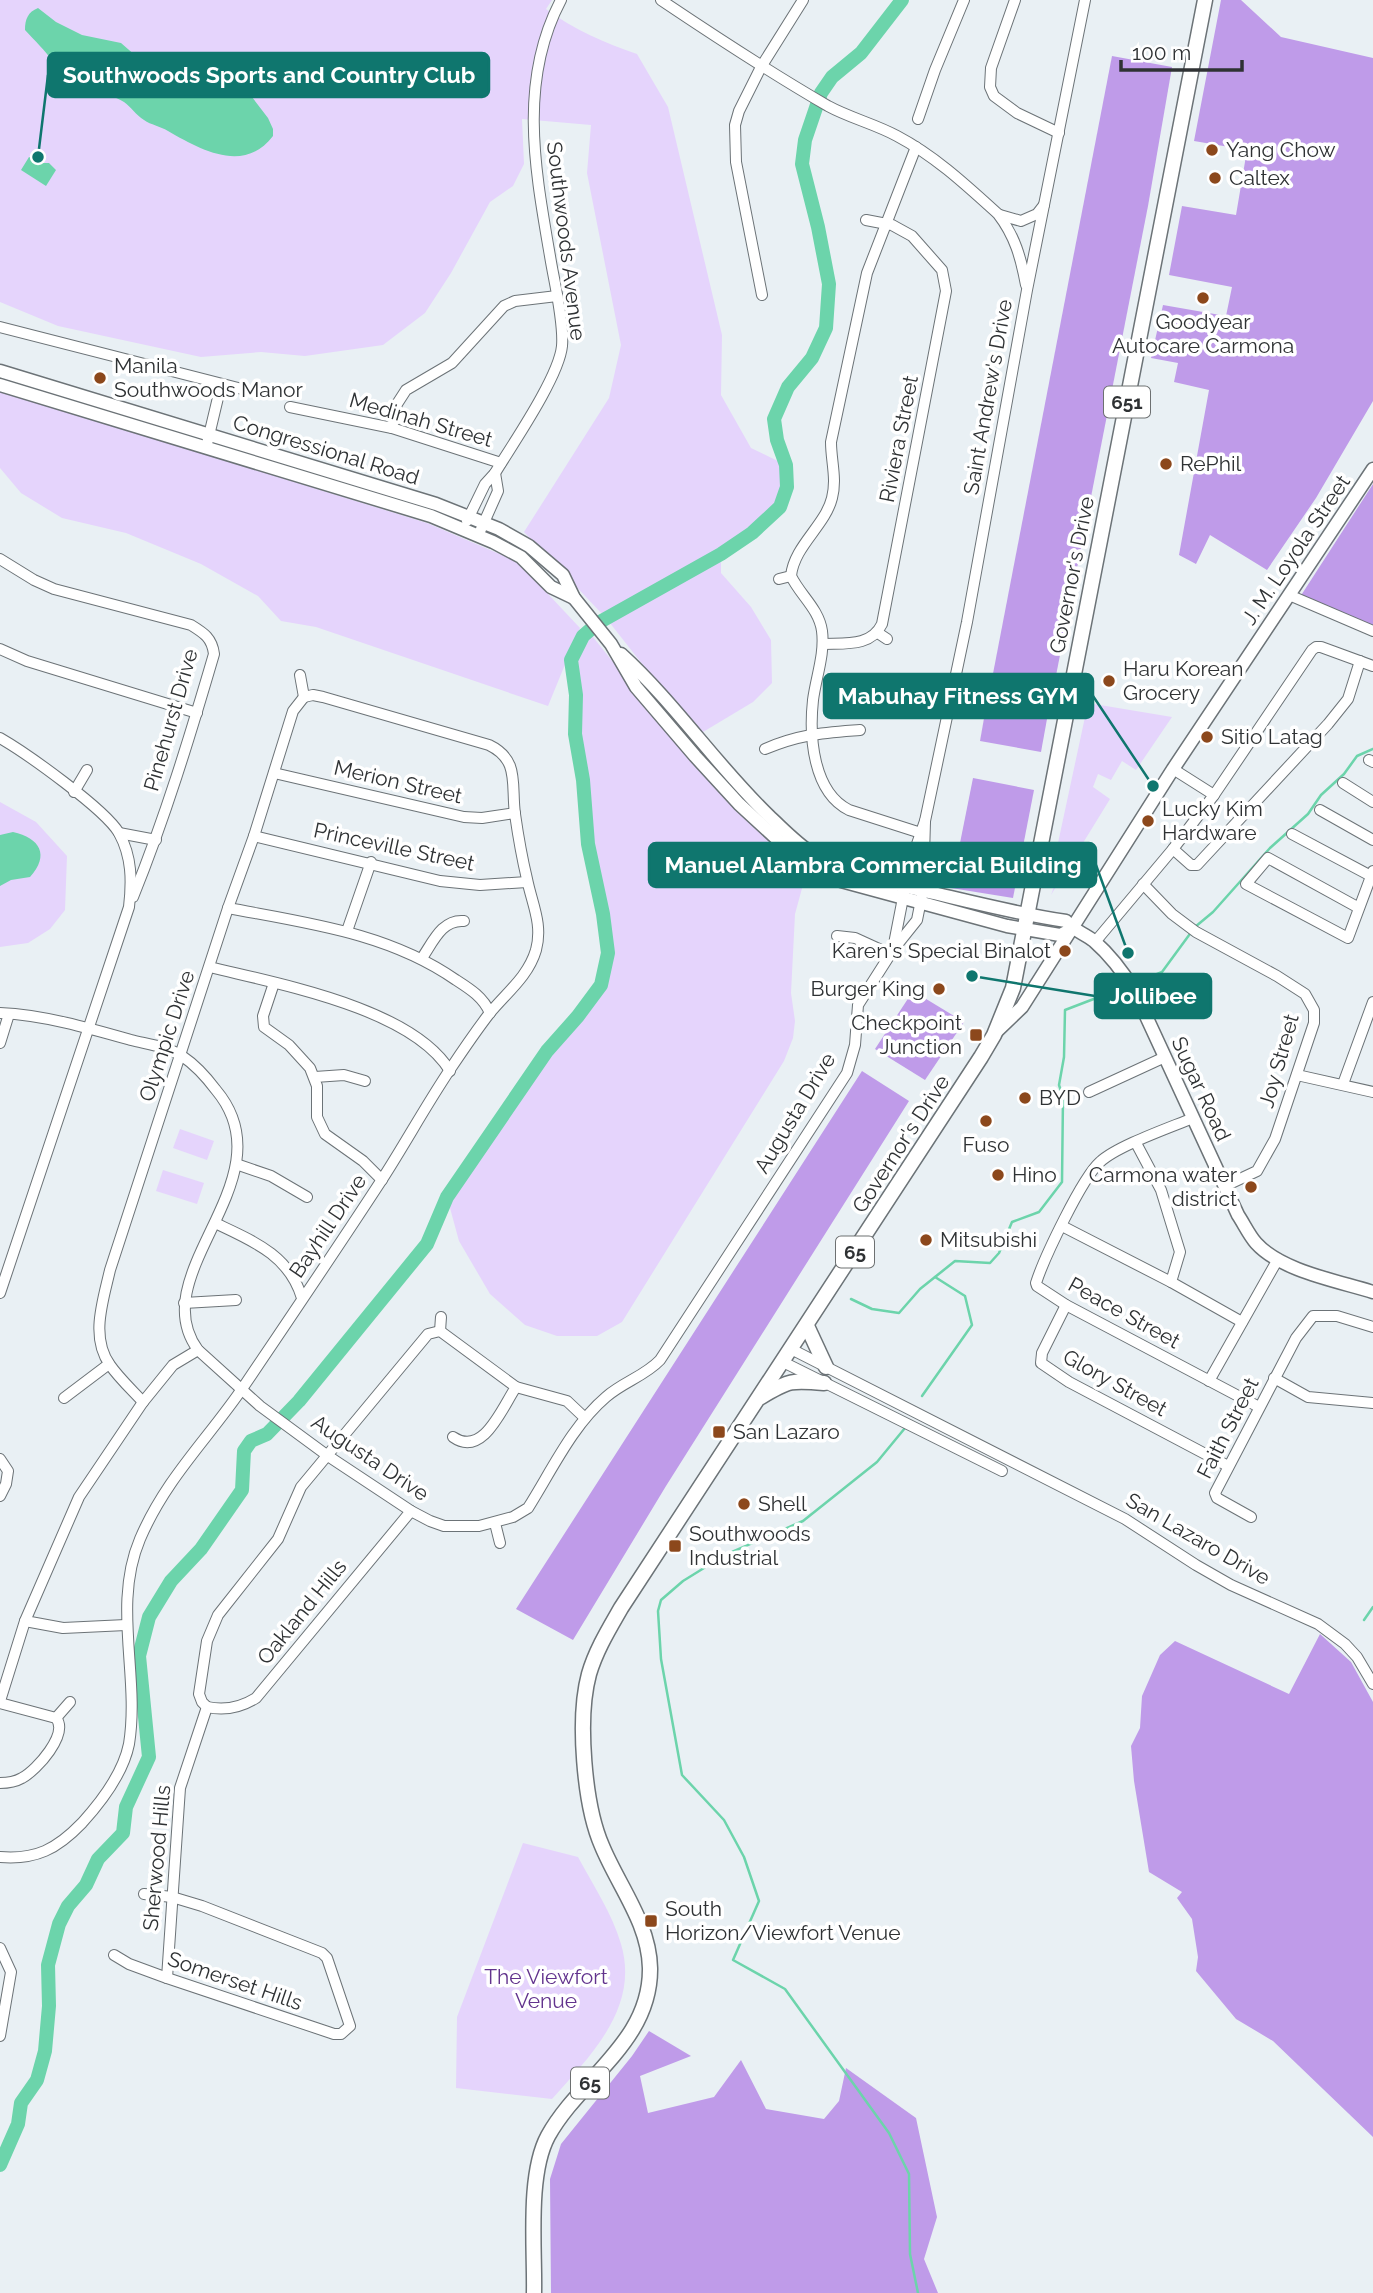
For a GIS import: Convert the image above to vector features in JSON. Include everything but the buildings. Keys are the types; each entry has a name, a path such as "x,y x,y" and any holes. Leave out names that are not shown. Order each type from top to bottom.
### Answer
{"highway":[{"name":"Governor's Drive","path":"534,2293 536,2179 540,2157 548,2137 561,2118 631,2033 645,2006 649,1990 649,1950 642,1926 601,1845 590,1799 582,1726 588,1678 598,1650 621,1608 917,1159 994,1035 1013,988 1205,0"},
{"path":"807,1326 832,1370"},
{"path":"757,1400 783,1383 794,1381 828,1385"}],"main road":[{"name":"Congressional Road","path":"0,371 431,516 521,557 551,587 574,597"},
{"name":"Congressional Road","path":"0,385 436,504 484,522 529,546 563,575 574,597 610,643 636,687 739,804 790,851 814,868 841,881 921,896 1027,923"},
{"name":"J. M. Loyola Street","path":"994,1035 1022,1007 1173,769 1373,469"},
{"name":"Sugar Road","path":"1027,923 1066,921 1072,929 1095,942 1125,975 1250,1236 1263,1250 1304,1271 1373,1292"}],"street":[{"name":"Southwoods Avenue","path":"464,530 485,484 495,473 551,377 562,345 557,296 538,181 533,127 536,84 542,53 548,29 561,0"},
{"name":"Saint Andrew's Drive","path":"661,0 761,66 833,109 916,147 949,170 998,214 1016,243 1027,290 967,622 925,821 921,896"},
{"path":"762,295 736,162 735,125 761,66 803,0"},
{"path":"918,119 964,0"},
{"path":"1015,0 986,89 1017,113 1059,133"},
{"path":"1027,290 1085,0"},
{"path":"729,114 735,125"},
{"path":"916,147 867,273 831,442 834,468 832,498 796,558 791,576 815,612 821,627 823,644 813,699 813,733 826,791 849,810 923,834"},
{"path":"998,214 1020,221 1037,214 1044,204"},
{"name":"Riviera Street","path":"823,644 863,642 882,636 946,291 942,270 936,260 902,229 866,220"},
{"path":"391,428 397,404 406,390 463,354 504,306 515,301 557,296"},
{"path":"0,327 246,390"},
{"path":"208,442 221,385"},
{"name":"Medinah Street","path":"290,407 391,428 501,463"},
{"name":"Southwoods Avenue","path":"478,536 498,491 495,473"},
{"name":"Pinehurst Drive","path":"0,559 54,589 177,620 191,625 209,637 214,654 197,713 156,840 129,907"},
{"path":"779,579 791,576"},
{"path":"1289,595 1373,631"},
{"path":"1095,942 1173,849 1214,795 1312,650 1321,647 1373,666"},
{"path":"0,649 27,661 197,713"},
{"path":"1173,849 1191,865 1197,865 1348,699 1360,661"},
{"path":"300,675 304,696"},
{"name":"Olympic Drive","path":"143,1402 109,1364 100,1343 100,1313 110,1270 293,711 304,696"},
{"name":"Bayhill Drive","path":"0,1857 30,1857 55,1846 90,1814 118,1774 129,1743 126,1625 132,1565 139,1541 154,1509 171,1480 242,1390 382,1180 450,1070 490,1013 525,974 535,951 539,926 527,882 514,813 512,769 508,759 497,748 323,697 304,696"},
{"path":"765,748 813,733 860,730"},
{"path":"0,738 103,814 118,833 132,876 129,907 0,1293"},
{"path":"1173,769 1214,795"},
{"path":"74,792 87,770"},
{"name":"Merion Street","path":"274,773 464,817 482,818 514,813"},
{"path":"1343,783 1373,802"},
{"path":"1320,810 1373,840"},
{"path":"118,833 156,840"},
{"name":"Saint Andrew's Drive","path":"905,893 909,867 923,834"},
{"path":"1292,834 1372,873 1348,938 1246,884 1268,858 1359,908"},
{"name":"Princeville Street","path":"254,836 462,884 527,882"},
{"path":"347,930 371,862"},
{"name":"Joy Street","path":"1143,884 1172,914 1193,929 1305,994 1314,1010 1314,1023 1275,1139 1257,1171 1225,1186"},
{"name":"Augusta Drive","path":"892,952 905,893"},
{"name":"Augusta Drive","path":"181,1054 223,1099 235,1131 236,1164 226,1198 195,1264 184,1303 187,1331 198,1350 260,1406 411,1511 444,1526 495,1523 528,1508 585,1418 607,1396 643,1375 660,1360 847,1073 855,1045 858,1005 892,952 917,920 921,896"},
{"path":"228,908 347,930 422,958 479,996 490,1013"},
{"path":"422,958 447,924 454,920 464,921"},
{"path":"837,936 855,938 892,952"},
{"path":"210,967 343,1002 393,1024 431,1047 450,1070"},
{"path":"274,983 258,1025 304,1059 315,1077 318,1094 317,1117 325,1134 363,1161 382,1180"},
{"path":"1343,1084 1373,1002"},
{"path":"0,1043 4,1013 90,1028 181,1054"},
{"path":"1088,1092 1165,1057"},
{"path":"315,1077 344,1074 365,1081"},
{"path":"1297,1075 1373,1092"},
{"name":"Peace Street","path":"1193,1118 1100,1162 1062,1226 1036,1283 1066,1305 1259,1407"},
{"path":"1136,1143 1161,1190 1180,1252 1171,1282"},
{"path":"236,1164 271,1176 307,1197"},
{"path":"215,1223 257,1243 287,1267 296,1279 302,1298"},
{"path":"1062,1226 1242,1322"},
{"path":"1209,1381 1278,1259"},
{"path":"184,1303 236,1300"},
{"name":"Glory Street","path":"1066,1305 1042,1353 1041,1363 1080,1387 1228,1465"},
{"name":"Faith Street","path":"1251,1517 1217,1498 1215,1493 1296,1338 1313,1316 1337,1316 1373,1327"},
{"path":"441,1317 440,1331 516,1387 567,1401 585,1418"},
{"name":"Sherwood Hills","path":"167,1978 180,1788 207,1707 199,1694 207,1641 212,1628 226,1603 278,1539 301,1487 428,1334 440,1331"},
{"name":"San Lazaro Drive","path":"791,1349 1125,1518 1207,1572 1325,1628 1357,1657 1373,1684"},
{"path":"0,1783 24,1778 40,1763 58,1736 59,1722 56,1718 0,1702 25,1621 79,1497 143,1402 173,1365 198,1350"},
{"path":"783,1362 1002,1471"},
{"path":"64,1398 109,1364"},
{"path":"828,1385 832,1370"},
{"name":"Faith Street","path":"1275,1378 1308,1397 1373,1403"},
{"path":"453,1437 468,1443 485,1435 516,1387"},
{"path":"967,1452 986,1448"},
{"path":"0,1459 8,1471 0,1496"},
{"name":"Oakland Hills","path":"207,1707 233,1708 256,1698 411,1511"},
{"path":"495,1523 500,1543"},
{"path":"25,1621 63,1628 126,1625"},
{"path":"56,1718 69,1702"},
{"path":"144,1895 172,1897"},
{"name":"Somerset Hills","path":"114,1955 129,1964 167,1978 334,2034 346,2032 348,2019 323,1952 172,1897"},
{"path":"0,1948 11,1972 0,2036"}],"green space":[{"path":"0,0 552,0 546,9 567,23 637,54 668,107 722,335 721,395 751,448 786,465 787,488 777,509 770,518 721,555 721,573 751,607 771,640 772,683 753,702 698,735 606,618 524,532 609,398 621,345 587,173 591,125 522,119 524,164 513,186 490,202 451,273 425,313 383,345 305,356 261,352 201,357 58,326 0,302"},
{"path":"0,391 427,523 518,562 580,628 548,706 316,627 281,621 258,596 201,564 126,533 62,518 21,493 0,468"},
{"path":"589,632 688,756 807,870 795,914 791,993 795,1021 793,1038 784,1061 622,1322 597,1336 557,1336 525,1325 490,1294 459,1241 447,1197 547,1051 601,985 608,953 603,914 588,844 583,780 575,734 576,695 571,660 580,635"},
{"path":"1088,703 1172,717 1136,770 1122,761 1111,780 1098,774 1093,787 1110,799 1051,895 1064,859 1055,857"},
{"path":"0,802 36,822 67,856 65,910 50,929 28,943 0,947"},
{"path":"180,1129 214,1141 207,1160 173,1148"},
{"path":"163,1170 204,1183 197,1204 156,1191"},
{"name":"The Viewfort Venue","path":"523,1843 578,1857 613,1921 625,1967 624,1989 618,2010 608,2029 596,2048 552,2099 456,2088 457,2017"}],"shaded area":[{"path":"1221,0 1241,0 1281,37 1373,58 1373,401 1316,498 1267,570 1210,535 1196,564 1179,555 1209,390 1174,382 1178,363 1151,358 1163,305 1226,316 1232,287 1169,275 1182,206 1236,215 1247,150 1194,141"},
{"path":"38,8 56,22 82,35 121,43 144,63 156,63 169,71 186,74 223,74 252,97 268,118 273,136 262,147 249,154 222,155 194,145 147,122 117,98 69,84 61,78 50,58 25,30 28,16"},
{"path":"1112,56 1172,67 1148,206 1052,696 991,684"},
{"path":"29,157 38,158 41,163 49,163 56,170 46,186 21,170"},
{"path":"1373,484 1373,627 1300,597"},
{"path":"986,707 1047,719 1041,752 980,741"},
{"path":"973,778 1034,790 1013,898 951,888"},
{"path":"13,832 36,843 41,855 40,862 30,877 11,880 0,886 0,835"},
{"path":"913,991 964,1022 925,1080 875,1049"},
{"path":"862,1071 909,1101 666,1486 573,1640 516,1609"},
{"path":"1320,1634 1351,1662 1373,1702 1373,2137 1273,2041 1236,2019 1196,1971 1198,1957 1192,1919 1177,1898 1182,1892 1149,1872 1134,1781 1131,1746 1140,1728 1142,1696 1160,1655 1175,1641 1289,1694"},
{"path":"649,2031 691,2056 640,2076 648,2113 714,2097 741,2060 766,2109 824,2119 839,2101 846,2068 916,2118 937,2217 924,2259 938,2293 551,2293 550,2179 561,2144"}],"waterway":[{"path":"0,2165 18,2124 21,2103 37,2080 45,2051 49,2006 48,1965 59,1924 68,1906 86,1885 98,1859 123,1833 126,1807 149,1757 139,1656 149,1617 171,1581 201,1549 242,1490 244,1451 251,1441 267,1434 299,1401 427,1244 447,1197 547,1051 601,985 608,953 603,914 588,844 583,780 575,734 576,695 571,660 583,636 598,623 721,554 752,533 780,507 787,487 786,465 777,440 774,419 788,387 812,358 826,328 829,284 802,164 805,140 821,93 832,77 861,53 902,0"},
{"path":"1135,983 1162,972 1195,927 1213,912 1270,848 1308,814 1321,795 1344,774 1357,756 1373,749"},
{"path":"851,1299 872,1309 899,1313 920,1289 955,1261 990,1263 999,1253 1012,1222 1039,1212 1062,1182 1063,1097 1059,1085 1064,1057 1065,1010 1125,987"},
{"path":"922,1396 972,1325 965,1296 935,1277"},
{"path":"905,1428 877,1462 803,1521 725,1555 683,1581 661,1600 658,1611 661,1659 682,1775 724,1820 744,1857 759,1901 733,1960 785,1989 889,2133 909,2174 910,2254 918,2293"},
{"path":"1364,1620 1373,1607"}],"place":[{"name":"Yang Chow","path":"1212,150"},
{"name":"Southwoods Sports and Country Club","path":"38,157"},
{"name":"Caltex","path":"1215,178"},
{"name":"Goodyear Autocare Carmona","path":"1203,298"},
{"name":"Manila Southwoods Manor","path":"100,378"},
{"name":"RePhil","path":"1166,464"},
{"name":"Haru Korean Grocery","path":"1109,681"},
{"name":"Sitio Latag","path":"1207,737"},
{"name":"Mabuhay Fitness GYM","path":"1153,786"},
{"name":"Lucky Kim Hardware","path":"1148,821"},
{"name":"Karen's Special Binalot","path":"1065,951"},
{"name":"Manuel Alambra Commercial Building","path":"1128,953"},
{"name":"Jollibee","path":"972,976"},
{"name":"Burger King","path":"939,989"},
{"name":"Checkpoint Junction","path":"976,1035"},
{"name":"BYD","path":"1025,1098"},
{"name":"Fuso","path":"986,1121"},
{"name":"Hino","path":"998,1175"},
{"name":"Carmona water district","path":"1251,1187"},
{"name":"Mitsubishi","path":"926,1240"},
{"name":"San Lazaro","path":"719,1432"},
{"name":"Shell","path":"744,1504"},
{"name":"Southwoods Industrial","path":"675,1546"},
{"name":"South Horizon/Viewfort Venue","path":"651,1921"}]}
